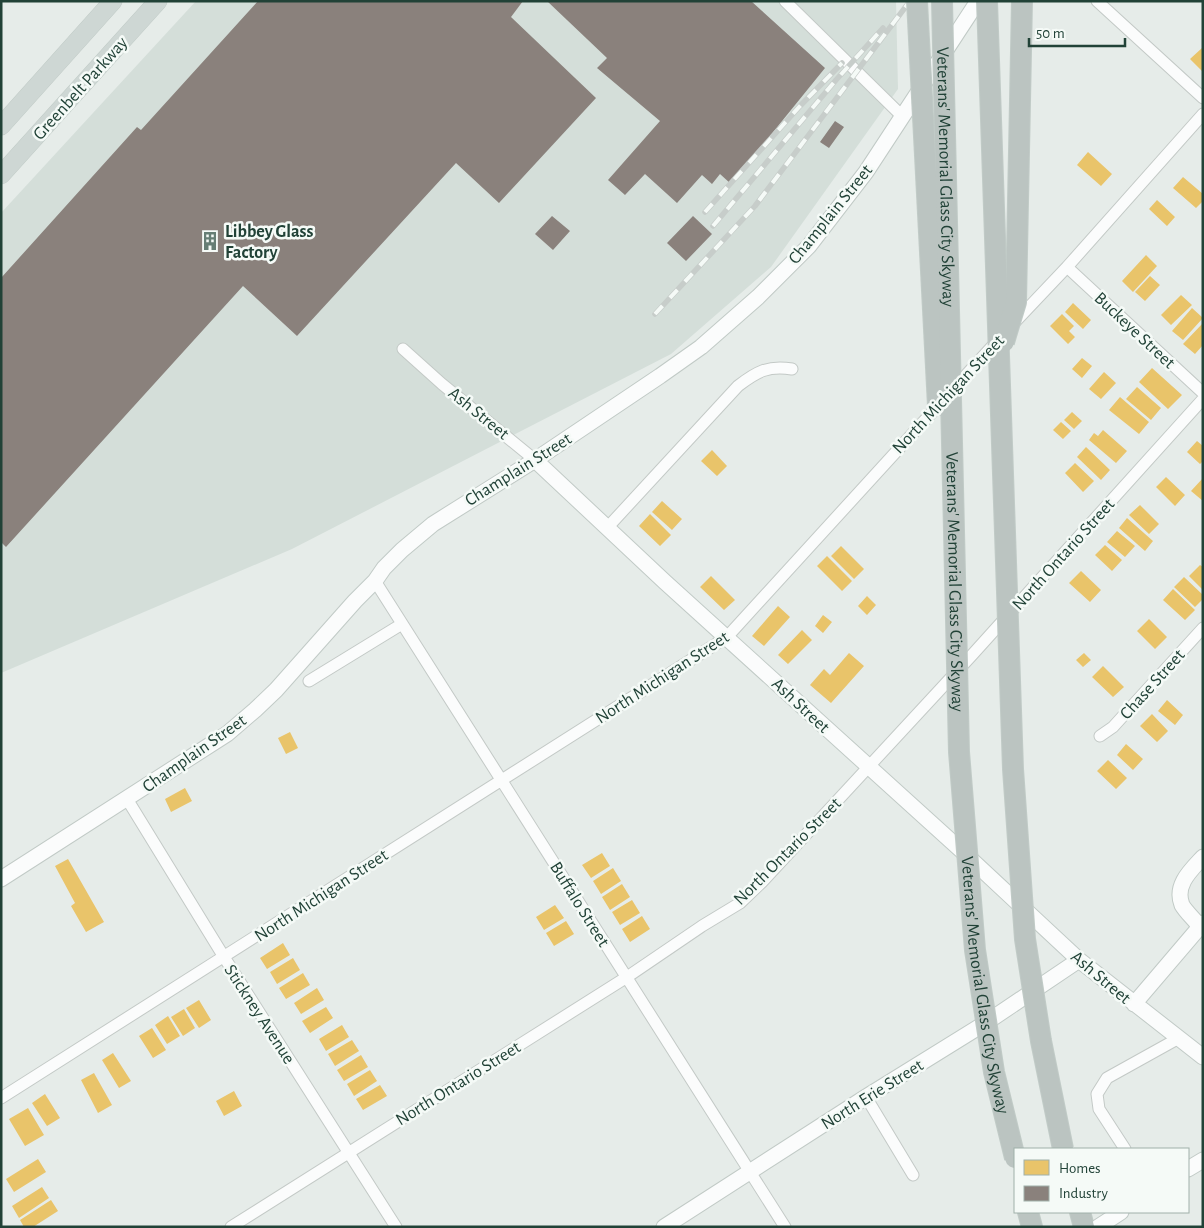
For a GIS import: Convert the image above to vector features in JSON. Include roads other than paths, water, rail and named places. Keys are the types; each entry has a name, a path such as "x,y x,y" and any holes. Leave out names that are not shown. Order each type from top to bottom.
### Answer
{"highway":[{"path":"917,1 932,310 959,752"},
{"name":"Veterans' Memorial Glass City Skyway","path":"942,1 959,752 975,950 994,1072 1014,1154"},
{"path":"987,1 1013,769 1025,939 1041,1041 1063,1148"},
{"path":"999,358 1016,302 1022,1"},
{"path":"1028,1213 1032,1227"},
{"path":"1080,1213 1084,1227"}],"main road":[{"name":"Greenbelt Parkway","path":"1,126 113,1"},
{"name":"Greenbelt Parkway","path":"1,175 158,1"}],"street":[{"path":"785,1 902,116"},
{"name":"Champlain Street","path":"1,878 227,734 276,690 375,581 384,568 433,524 535,460 701,347 758,297 809,246 866,172 978,1"},
{"path":"1097,1 1203,98"},
{"name":"North Michigan Street","path":"1,1098 727,637 962,378 1067,267 1203,114"},
{"name":"Buckeye Street","path":"1067,267 1203,393"},
{"name":"Ash Street","path":"403,349 442,384 535,460 1080,960 1203,1058"},
{"path":"607,528 738,386 754,374 767,369 792,369"},
{"name":"North Ontario Street","path":"231,1227 627,977 702,926 740,903 762,882 972,655 1203,399"},
{"name":"Buffalo Street","path":"375,581 785,1227"},
{"path":"310,681 402,624"},
{"name":"Chase Street","path":"1100,736 1113,727 1203,628"},
{"name":"Stickney Avenue","path":"127,799 224,957 396,1227"},
{"path":"1134,1004 1201,925 1183,906 1180,891 1186,875 1203,857"},
{"name":"North Erie Street","path":"664,1227 866,1097 987,1022 1080,960"},
{"path":"1124,1148 1099,1109 1097,1094 1107,1078 1179,1038"},
{"path":"866,1097 913,1175"},
{"path":"1189,1168 1203,1160"},
{"path":"1098,1227 1120,1213"}],"railway":[{"path":"655,314 755,206 910,1"},
{"path":"713,226 836,80 883,28"},
{"path":"705,212 800,106 842,63"}],"place":[{"name":"Libbey Glass Factory","path":"210,241"}]}
